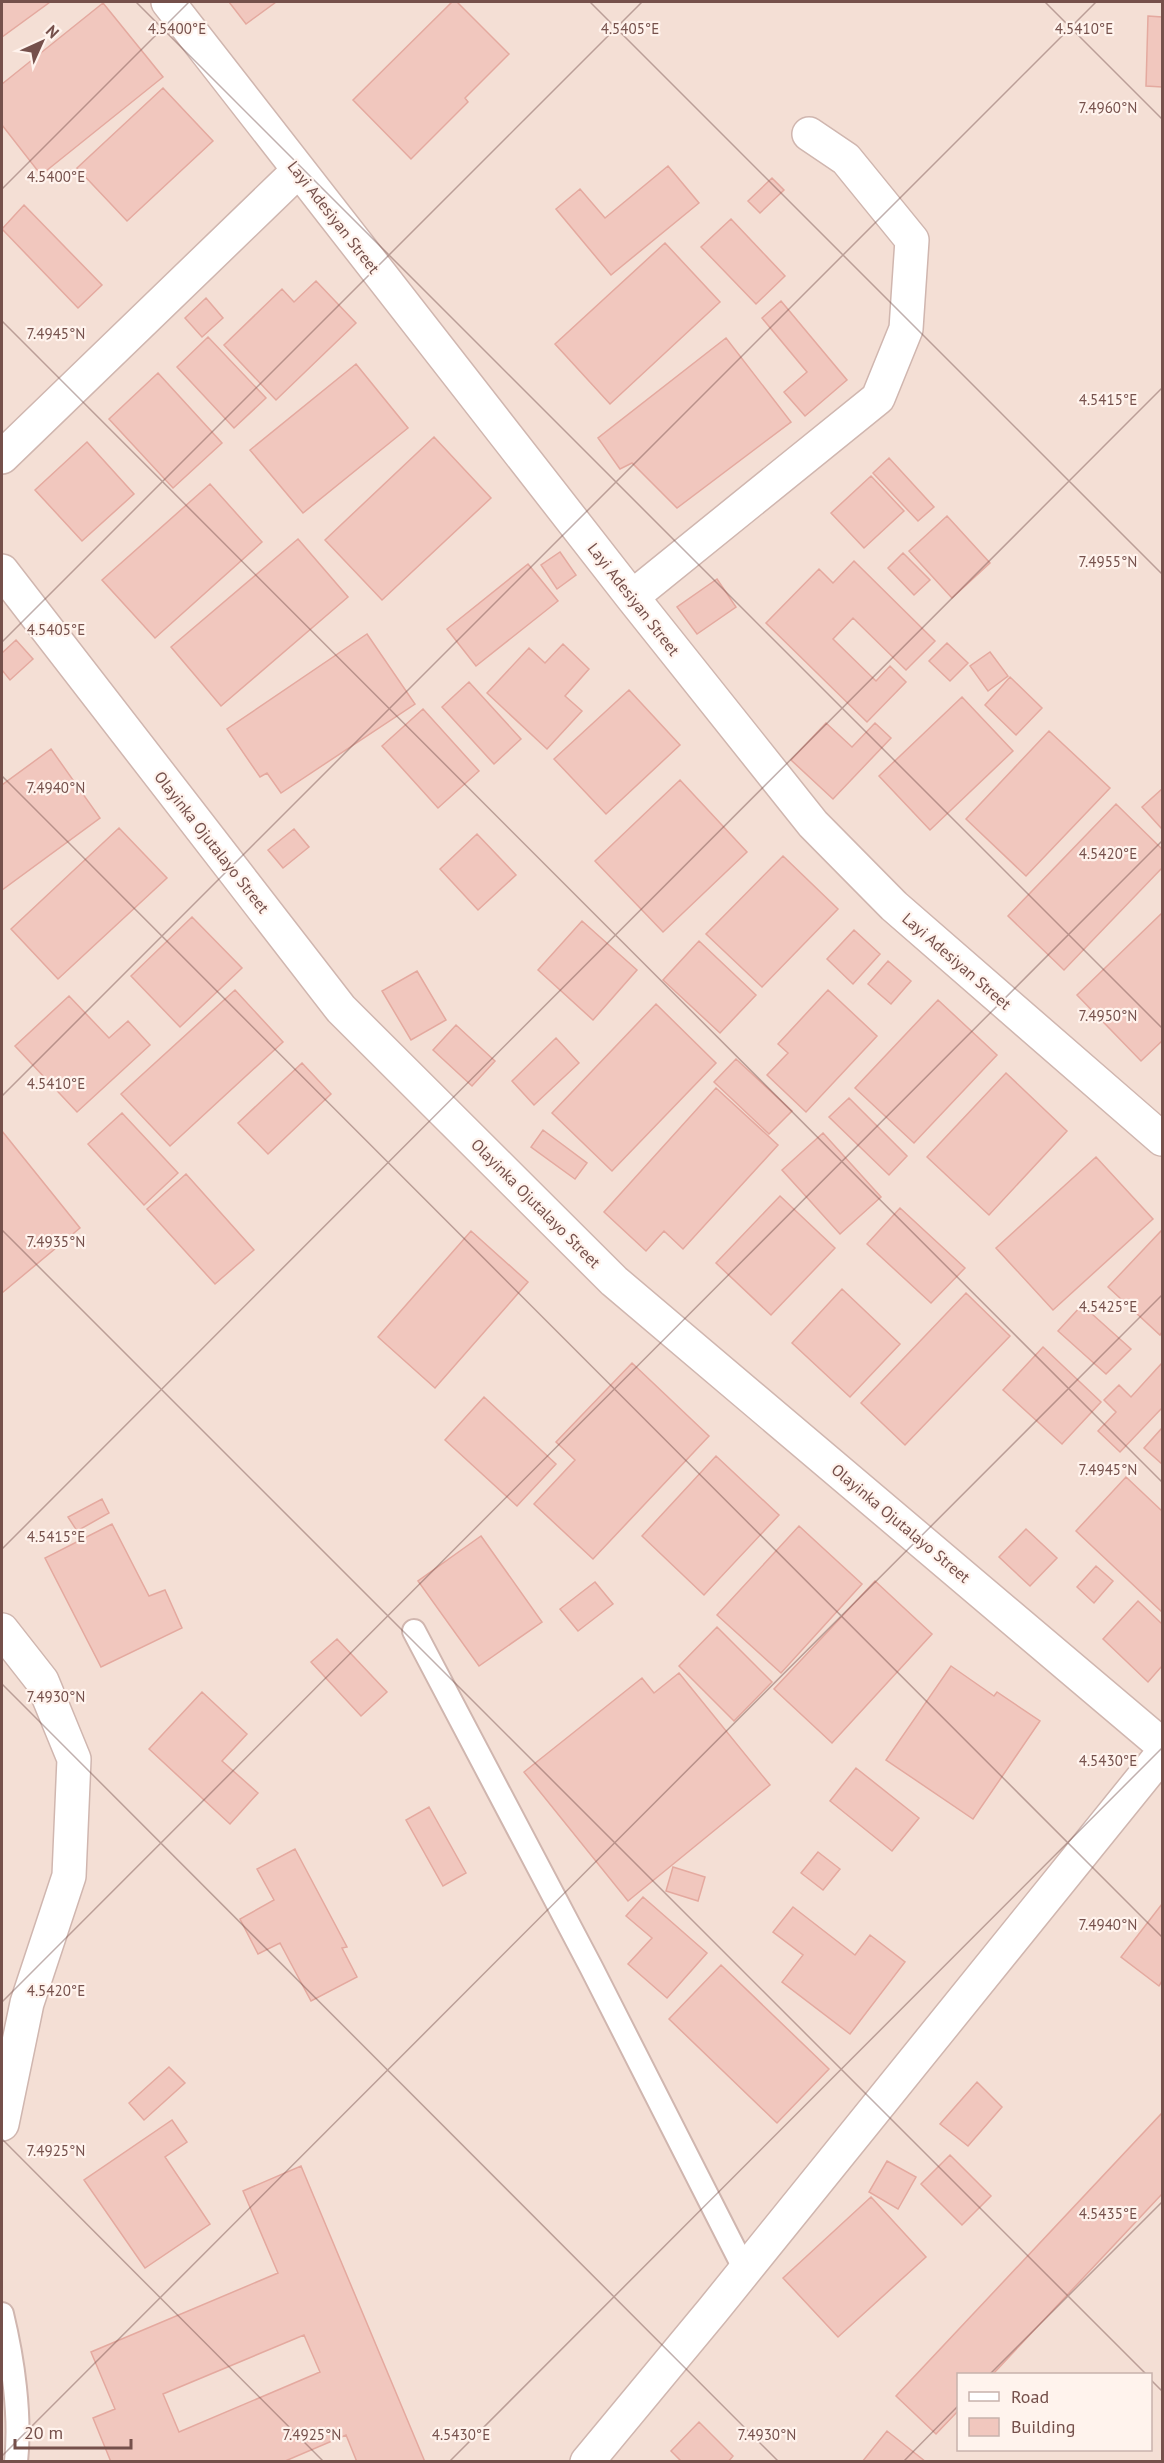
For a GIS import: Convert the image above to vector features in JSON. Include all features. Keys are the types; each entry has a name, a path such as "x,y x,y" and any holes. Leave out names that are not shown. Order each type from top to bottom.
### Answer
{"street":[{"name":"Layi Adesiyan Street","path":"168,2 632,597 813,824 894,906 1162,1139"},
{"path":"632,597 878,398 906,329 912,240 846,159 809,134"},
{"path":"2,457 298,171"},
{"name":"Olayinka Ojutalayo Street","path":"2,571 341,1009 614,1281 1162,1745"},
{"path":"2,1630 42,1682 74,1759 69,1876 27,2003 2,2124"},
{"path":"587,2462 1162,1754"}],"lane":[{"path":"414,1631 585,1957 745,2270"},
{"path":"2,2314 13,2377 18,2445 16,2462"}],"shaded area":[{"path":"2,2 1162,2 1162,2461 2,2462"}],"building":[{"path":"2,2 50,2 2,37"},
{"path":"229,2 276,2 246,24"},
{"path":"452,2 457,2 509,54 465,98 468,102 411,159 353,100"},
{"path":"103,3 163,77 41,175 2,125 2,84"},
{"path":"1148,16 1162,17 1162,87 1146,86"},
{"path":"163,88 213,141 127,221 77,168"},
{"path":"668,166 699,203 611,275 556,209 580,189 605,218"},
{"path":"772,178 784,190 760,213 748,201"},
{"path":"24,205 102,285 78,308 2,229"},
{"path":"731,219 785,276 756,304 701,247"},
{"path":"665,243 720,302 610,404 555,344"},
{"path":"316,281 356,323 276,400 224,345 282,289 294,302"},
{"path":"206,298 223,318 202,337 185,318"},
{"path":"781,301 847,380 805,416 784,392 807,372 762,318"},
{"path":"208,337 266,398 234,428 177,367"},
{"path":"726,338 791,422 677,508 632,463 620,469 598,438"},
{"path":"356,364 408,428 303,513 250,450"},
{"path":"158,373 222,443 173,488 109,419"},
{"path":"434,437 491,498 382,600 325,540"},
{"path":"87,442 134,494 82,541 35,490"},
{"path":"889,458 934,507 918,521 873,473"},
{"path":"871,476 904,511 864,548 831,513"},
{"path":"210,484 262,542 155,638 102,580"},
{"path":"947,516 990,563 952,598 909,551"},
{"path":"298,539 348,597 221,706 171,647"},
{"path":"560,552 576,575 557,589 541,565"},
{"path":"903,553 930,580 914,595 888,568"},
{"path":"854,561 935,641 906,670 853,618 833,639 876,681 890,666 906,682 867,722 766,623 819,569 833,583"},
{"path":"528,564 558,601 476,666 447,629"},
{"path":"717,579 736,607 697,634 677,607"},
{"path":"367,634 415,704 281,793 267,773 260,777 227,729"},
{"path":"16,640 33,659 10,680 2,670 2,653"},
{"path":"947,643 968,663 950,681 929,661"},
{"path":"563,644 589,669 565,696 582,711 547,749 487,693 529,648 545,663"},
{"path":"990,652 1008,676 988,691 970,666"},
{"path":"1010,677 1042,708 1016,735 985,705"},
{"path":"469,682 521,739 494,764 442,707"},
{"path":"629,690 680,745 606,814 554,759"},
{"path":"962,697 1013,751 930,830 879,776"},
{"path":"423,709 479,771 438,808 382,746"},
{"path":"826,723 852,747 875,723 891,738 833,799 791,760"},
{"path":"1049,731 1110,788 1026,876 966,819"},
{"path":"51,749 100,818 2,890 2,785"},
{"path":"680,780 747,852 663,932 595,861"},
{"path":"1162,789 1162,829 1142,807"},
{"path":"1116,804 1162,849 1162,868 1064,970 1008,916"},
{"path":"119,828 167,878 58,979 11,929"},
{"path":"294,829 309,847 283,868 268,850"},
{"path":"477,834 516,875 478,910 440,869"},
{"path":"783,856 838,909 762,987 706,934"},
{"path":"1162,913 1162,1041 1141,1061 1077,995"},
{"path":"192,917 242,968 180,1027 131,976"},
{"path":"582,921 637,970 593,1020 538,970"},
{"path":"854,930 880,954 853,984 827,959"},
{"path":"699,941 756,995 720,1033 663,980"},
{"path":"888,961 911,981 891,1004 868,984"},
{"path":"417,971 446,1020 411,1040 382,991"},
{"path":"235,990 283,1042 170,1146 121,1094"},
{"path":"828,990 877,1036 806,1112 767,1075 788,1053 778,1044"},
{"path":"69,996 109,1038 128,1021 150,1045 77,1112 15,1046"},
{"path":"938,1000 997,1055 914,1143 855,1088"},
{"path":"656,1004 716,1063 612,1171 552,1113"},
{"path":"456,1025 495,1061 472,1086 433,1050"},
{"path":"556,1038 579,1063 534,1105 512,1081"},
{"path":"736,1059 792,1111 769,1134 714,1082"},
{"path":"302,1063 331,1094 268,1154 238,1123"},
{"path":"1006,1073 1067,1131 989,1215 927,1157"},
{"path":"716,1088 778,1145 683,1249 664,1231 646,1251 604,1212"},
{"path":"849,1098 907,1156 889,1175 829,1117"},
{"path":"122,1113 178,1173 144,1205 88,1144"},
{"path":"543,1130 587,1163 575,1179 531,1147"},
{"path":"2,1131 80,1228 2,1293"},
{"path":"823,1133 881,1197 840,1234 782,1170"},
{"path":"1096,1157 1153,1219 1053,1310 996,1248"},
{"path":"186,1174 254,1250 215,1284 147,1209"},
{"path":"780,1196 835,1248 771,1315 716,1263"},
{"path":"900,1208 965,1268 931,1303 867,1244"},
{"path":"1162,1230 1162,1332 1160,1335 1108,1287"},
{"path":"471,1231 528,1282 435,1388 378,1337"},
{"path":"842,1289 900,1344 850,1397 792,1343"},
{"path":"966,1293 1010,1336 905,1445 861,1403"},
{"path":"1082,1305 1131,1349 1106,1374 1058,1331"},
{"path":"1043,1347 1101,1402 1062,1444 1003,1390"},
{"path":"632,1363 709,1436 593,1559 534,1504 575,1460 556,1442"},
{"path":"1162,1363 1162,1408 1120,1452 1098,1431 1116,1412 1104,1400 1119,1385 1131,1397"},
{"path":"484,1397 556,1464 517,1506 445,1440"},
{"path":"1162,1428 1162,1464 1144,1448"},
{"path":"716,1456 779,1515 704,1595 642,1536"},
{"path":"1126,1477 1162,1511 1162,1612 1076,1531"},
{"path":"102,1499 109,1513 77,1531 68,1517"},
{"path":"112,1524 149,1596 165,1590 182,1628 101,1667 45,1558"},
{"path":"799,1526 862,1584 781,1673 717,1615"},
{"path":"1026,1529 1057,1558 1030,1586 999,1557"},
{"path":"481,1536 542,1622 479,1666 418,1581"},
{"path":"1096,1566 1113,1581 1094,1603 1077,1587"},
{"path":"875,1581 932,1634 832,1743 774,1689"},
{"path":"595,1582 613,1604 578,1631 560,1609"},
{"path":"1138,1601 1162,1624 1162,1666 1148,1682 1103,1639"},
{"path":"717,1627 772,1682 734,1721 679,1666"},
{"path":"337,1639 387,1692 361,1716 311,1662"},
{"path":"951,1666 994,1696 997,1692 1040,1721 973,1819 886,1760"},
{"path":"679,1673 770,1785 628,1901 524,1772 642,1678 654,1693"},
{"path":"202,1692 247,1734 222,1761 258,1793 230,1824 149,1749"},
{"path":"856,1768 919,1818 892,1851 830,1801"},
{"path":"429,1807 466,1873 443,1886 406,1820"},
{"path":"295,1849 347,1947 342,1948 357,1977 311,2001 280,1943 258,1954 240,1919 274,1900 257,1869"},
{"path":"818,1852 840,1869 823,1890 801,1873"},
{"path":"673,1867 705,1877 698,1901 666,1891"},
{"path":"643,1897 707,1953 667,1998 628,1964 652,1938 626,1916"},
{"path":"1162,1904 1162,1981 1159,1986 1121,1957"},
{"path":"793,1907 855,1955 870,1935 905,1962 850,2034 782,1982 803,1955 773,1932"},
{"path":"721,1965 829,2069 777,2123 669,2019"},
{"path":"169,2067 185,2083 144,2120 129,2103"},
{"path":"977,2082 1002,2107 968,2146 940,2124"},
{"path":"1162,2113 1162,2194 994,2373 957,2373 957,2412 936,2434 896,2396"},
{"path":"172,2120 187,2142 165,2157 210,2224 145,2268 84,2180"},
{"path":"950,2155 991,2196 962,2225 921,2184"},
{"path":"887,2161 916,2177 898,2209 869,2192"},
{"path":"301,2166 425,2462 357,2462 346,2435 283,2462 111,2462 93,2418 115,2409 91,2352 278,2273 243,2191","holes":["304,2335 320,2372 179,2432 163,2394"]},
{"path":"871,2197 926,2257 838,2337 783,2278"},
{"path":"699,2422 733,2456 728,2462 682,2462 671,2451"},
{"path":"887,2431 926,2462 862,2462"}]}
